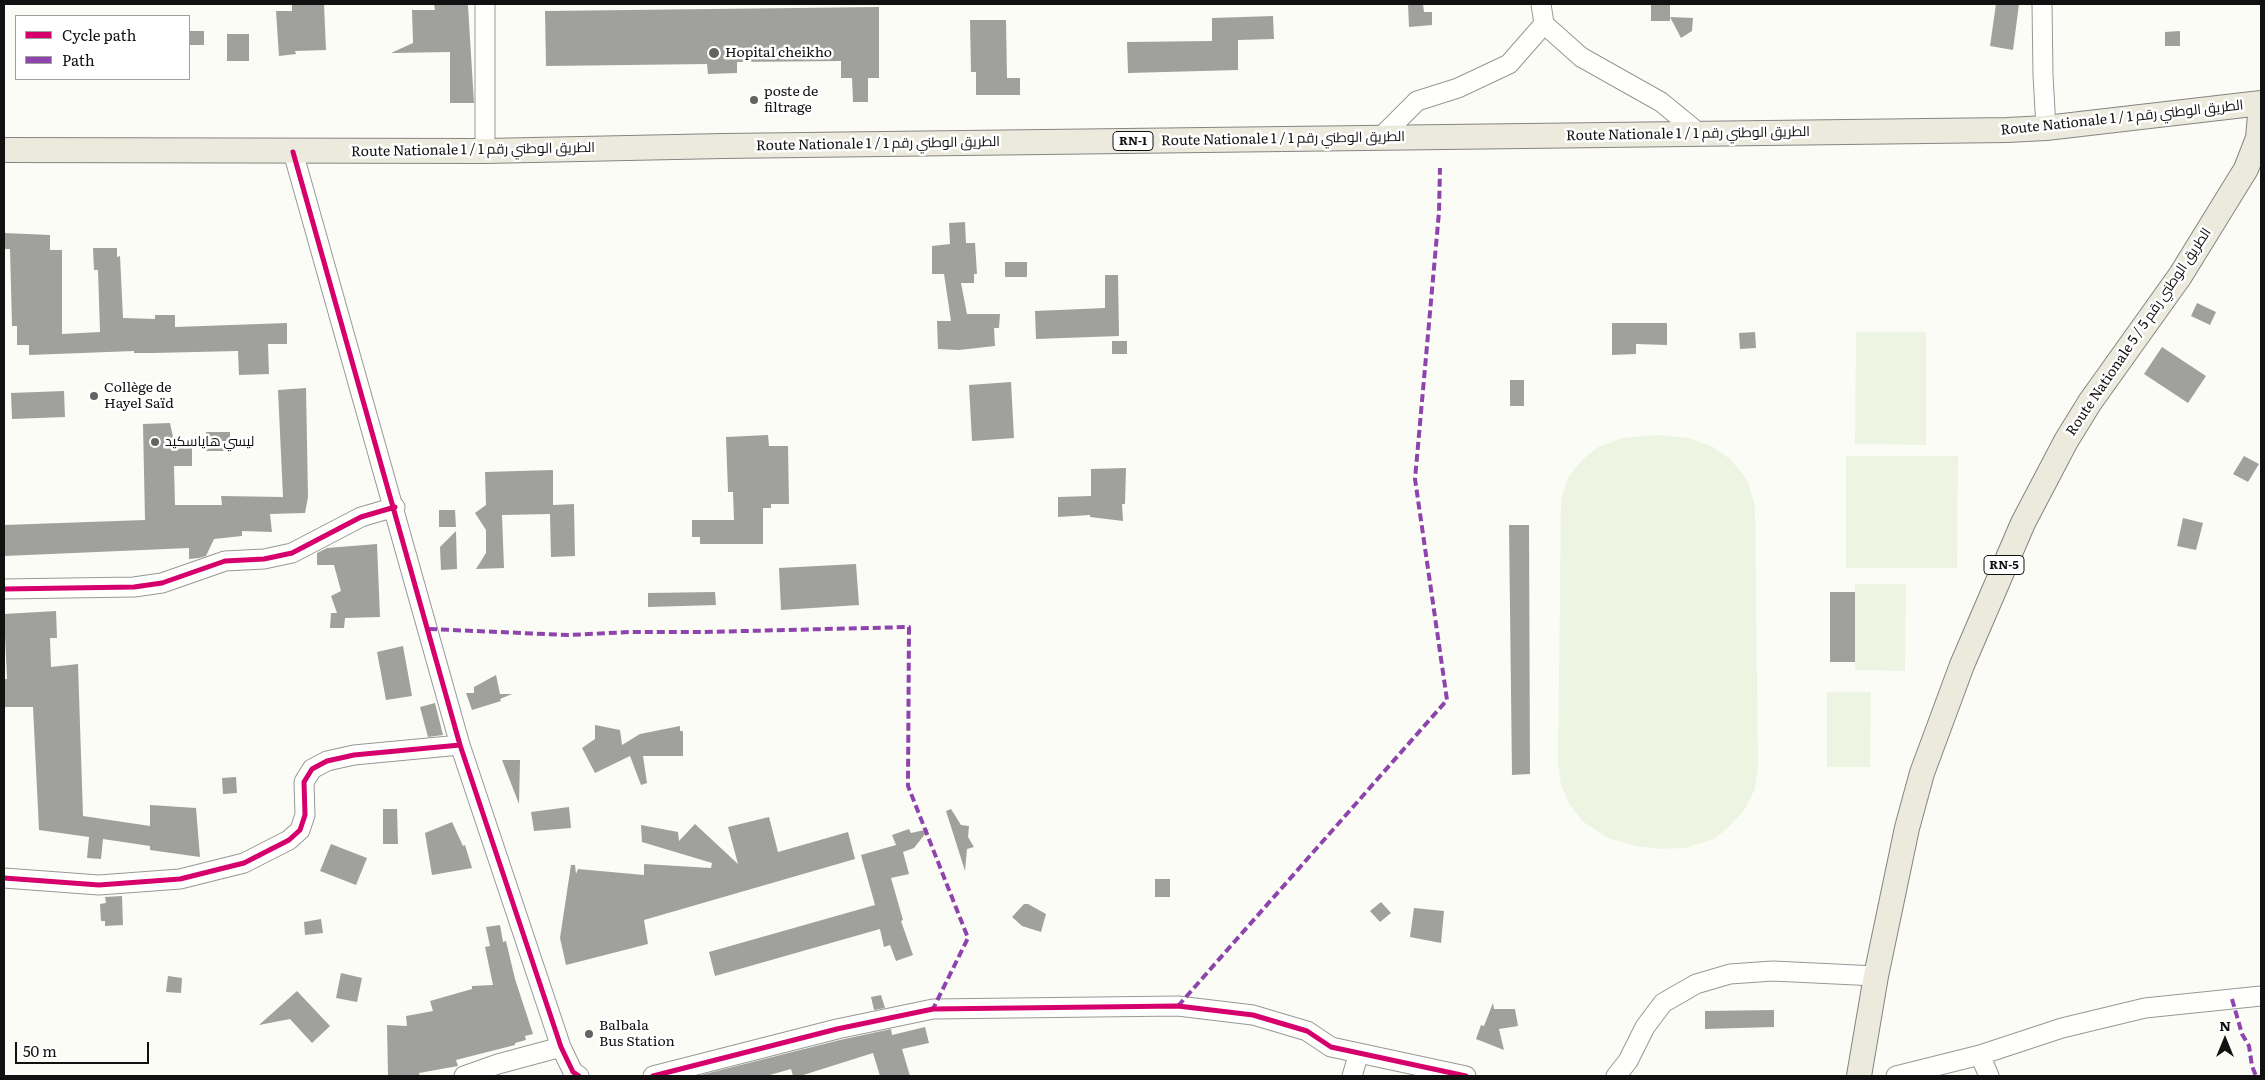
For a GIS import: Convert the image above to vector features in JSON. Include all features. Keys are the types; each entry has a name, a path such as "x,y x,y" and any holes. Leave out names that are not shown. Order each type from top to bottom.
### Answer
{"main road":[{"name":"Route Nationale 1 / الطريق الوطني رقم 1","path":"4,150 486,151 714,146 2046,128 2261,104"},
{"name":"Route Nationale 5 / الطريق الوطني رقم 5","path":"1859,1076 1876,976 1907,828 1922,772 1941,718 2004,565 2044,482 2090,402 2180,276 2246,169 2258,138 2261,104"}],"street":[{"path":"485,4 486,151"},
{"path":"1541,4 1544,24 1581,57 1661,102 1700,134"},
{"path":"2042,4 2046,128"},
{"path":"1380,138 1416,101 1458,88 1509,64 1544,24"},
{"path":"293,152 395,507 460,745 561,1047 572,1072 579,1076"},
{"path":"4,589 134,587 162,583 226,561 264,559 292,554 361,517 395,507"},
{"path":"4,878 98,885 180,879 244,863 289,840 300,830 305,815 304,782 312,769 327,761 354,755 460,745"},
{"path":"1616,1076 1628,1061 1646,1027 1663,1003 1696,984 1730,974 1773,971 1876,976"},
{"path":"1896,1076 1980,1055 2062,1028 2145,1008 2261,996"},
{"path":"653,1076 837,1028 933,1009 1178,1006 1253,1015 1307,1031 1331,1047 1466,1076"},
{"path":"464,1076 498,1064 561,1047"},
{"path":"1352,1076 1359,1054"},
{"path":"1980,1055 1989,1076"}],"green space":[{"path":"1856,332 1926,332 1926,445 1855,444"},
{"path":"1657,435 1689,438 1713,447 1730,459 1748,481 1755,507 1758,766 1755,789 1745,809 1730,826 1714,839 1685,848 1659,849 1636,846 1608,838 1582,821 1570,805 1561,785 1558,761 1561,499 1568,477 1583,459 1598,447 1623,438"},
{"path":"1846,456 1958,456 1957,568 1846,568"},
{"path":"1855,584 1906,584 1905,671 1855,670"},
{"path":"1827,692 1871,692 1870,767 1827,767"}],"building":[{"path":"292,4 324,4 326,50 295,51 296,54 279,56 276,11 292,11"},
{"path":"434,4 467,4 468,6 474,103 450,103 450,52 391,53 413,43 412,10 435,10"},
{"path":"1408,4 1423,4 1424,12 1432,12 1432,25 1409,27"},
{"path":"1651,4 1670,4 1670,21 1651,21"},
{"path":"1996,4 2019,4 2013,50 1990,46"},
{"path":"879,7 879,78 868,78 868,102 853,102 852,78 841,78 841,61 737,62 737,73 708,74 707,64 546,66 545,11"},
{"path":"1273,16 1274,39 1238,40 1238,70 1128,73 1127,42 1212,41 1212,18"},
{"path":"1670,17 1693,18 1692,31 1681,38"},
{"path":"970,20 1006,20 1007,78 1020,78 1020,95 976,95 976,72 971,72"},
{"path":"190,31 204,31 204,45 190,45"},
{"path":"2180,31 2180,46 2165,46 2165,32"},
{"path":"227,34 249,34 249,61 227,61"},
{"path":"965,222 966,243 975,243 977,274 974,274 974,283 961,283 967,314 1000,314 999,328 994,328 995,346 959,350 938,349 937,321 951,321 944,274 932,274 932,246 950,244 949,223"},
{"path":"4,233 50,235 50,250 62,250 62,334 100,332 98,270 94,270 93,248 117,248 117,257 120,256 123,318 155,319 155,315 175,315 175,327 287,323 287,344 268,344 269,374 239,375 238,351 134,353 134,351 29,355 29,345 17,345 17,326 12,326 10,249 4,249"},
{"path":"1005,262 1027,262 1027,277 1005,277"},
{"path":"1105,275 1118,275 1119,336 1036,339 1035,311 1105,308"},
{"path":"2197,303 2216,312 2210,325 2191,316"},
{"path":"1612,323 1667,323 1667,345 1636,344 1636,354 1612,355"},
{"path":"1755,332 1756,348 1740,349 1739,333"},
{"path":"1112,341 1127,341 1127,354 1112,354"},
{"path":"2162,347 2206,376 2188,403 2144,374"},
{"path":"1510,380 1524,380 1524,406 1510,406"},
{"path":"1011,382 1014,438 972,441 969,385"},
{"path":"306,388 308,497 305,513 270,514 272,532 242,531 242,536 214,539 206,556 189,559 189,548 4,556 4,525 145,520 143,424 170,423 174,442 192,442 192,466 174,466 175,505 222,505 221,496 283,497 278,390"},
{"path":"64,391 65,417 12,419 11,393"},
{"path":"206,432 230,432 230,451 206,451"},
{"path":"768,435 769,446 788,446 789,504 771,504 771,508 763,508 763,544 700,544 700,537 692,537 692,520 734,520 733,492 728,492 726,437"},
{"path":"2244,456 2259,464 2248,482 2233,474"},
{"path":"1126,468 1125,504 1122,504 1123,521 1090,517 1090,515 1058,517 1058,497 1091,496 1091,469"},
{"path":"553,470 553,505 574,504 575,556 551,557 550,514 502,515 504,568 476,569 486,553 486,530 475,513 486,505 485,472"},
{"path":"439,510 455,510 456,527 439,527"},
{"path":"2183,518 2203,523 2196,550 2177,546"},
{"path":"1509,525 1529,525 1530,774 1512,775"},
{"path":"456,531 457,569 441,570 440,547"},
{"path":"377,544 380,617 345,618 344,628 330,628 331,613 337,613 331,596 341,591 334,565 317,565 317,553 327,548"},
{"path":"856,564 859,605 781,610 779,568"},
{"path":"715,592 716,605 648,607 648,593"},
{"path":"1830,592 1855,592 1855,662 1830,662"},
{"path":"56,611 57,638 50,638 51,667 78,664 83,816 150,826 150,805 196,808 200,857 150,850 150,846 103,839 101,859 87,858 89,837 39,830 33,707 4,707 4,679 7,679 4,614"},
{"path":"403,646 412,696 386,700 377,652"},
{"path":"496,675 500,694 512,694 500,699 501,701 472,710 466,693 474,693 474,687"},
{"path":"435,703 443,735 428,737 420,707"},
{"path":"595,725 620,730 622,745 640,734 680,726 680,731 683,731 683,756 643,756 647,783 641,785 630,756 595,773 582,748 595,739"},
{"path":"502,760 520,760 519,804"},
{"path":"236,777 237,793 223,794 222,778"},
{"path":"569,807 571,828 534,831 531,812"},
{"path":"383,809 397,809 398,844 383,844"},
{"path":"951,809 961,825 969,826 968,837 974,847 967,849 965,871 946,811"},
{"path":"769,817 778,852 848,832 855,859 644,920 648,944 566,965 560,938 571,865 575,865 576,874 578,869 644,875 644,864 711,868 712,863 642,842 641,825 678,832 679,841 695,824 738,864 728,827"},
{"path":"452,822 463,846 465,845 472,868 432,875 425,833"},
{"path":"909,829 911,833 929,829 914,848 903,852 909,874 891,878 903,920 901,921 913,955 896,961 890,945 884,947 880,929 715,976 709,952 875,905 861,855 896,845 892,835"},
{"path":"331,844 367,858 356,885 320,871"},
{"path":"1155,879 1170,879 1170,897 1155,897"},
{"path":"122,896 123,925 105,926 105,921 101,921 100,904 106,903 105,897"},
{"path":"1381,902 1391,913 1380,922 1370,911"},
{"path":"1024,904 1028,904 1046,914 1041,932 1022,926 1012,917"},
{"path":"1414,908 1444,911 1441,943 1410,937"},
{"path":"321,919 323,933 305,935 304,922"},
{"path":"500,925 503,942 506,941 515,979 533,1034 525,1036 526,1040 515,1043 515,1045 456,1060 458,1066 419,1073 420,1076 388,1076 387,1025 407,1026 406,1016 433,1011 430,1001 472,989 472,986 493,985 485,947 490,946 486,927"},
{"path":"341,973 362,978 357,1002 336,998"},
{"path":"168,976 182,978 181,993 166,992"},
{"path":"297,991 330,1026 312,1043 290,1019 259,1025"},
{"path":"881,995 885,1008 874,1010 871,997"},
{"path":"1493,1003 1494,1009 1515,1009 1518,1026 1499,1029 1504,1050 1476,1039 1481,1025 1484,1026"},
{"path":"1774,1010 1774,1027 1705,1029 1705,1011"},
{"path":"925,1027 929,1043 902,1049 910,1076 880,1076 873,1053 800,1076 793,1076 791,1069 766,1076 697,1076 891,1029 892,1035"}],"marked path":[{"path":"1178,1006 1447,700 1415,479 1439,212 1440,168"},
{"path":"429,629 568,635 631,632 909,627 908,786 968,938 933,1009"},
{"path":"2232,999 2242,1034 2249,1046 2252,1066 2256,1076"}],"cycle path":[{"path":"293,152 460,745 561,1047 573,1072 579,1076"},
{"path":"4,589 134,587 162,583 225,561 264,559 292,553 361,517 395,507"},
{"path":"4,878 99,885 180,879 244,863 289,840 300,830 305,815 304,782 312,769 327,761 354,755 460,745"},
{"path":"653,1076 837,1029 933,1009 1178,1006 1253,1015 1307,1031 1331,1047 1466,1076"}],"place":[{"name":"Hopital cheikho","path":"714,53"},
{"name":"poste de filtrage","path":"754,100"},
{"name":"Collège de Hayel Saïd","path":"94,396"},
{"name":"ليسي هاياسكيد","path":"155,442"},
{"name":"Balbala Bus Station","path":"589,1034"}]}
